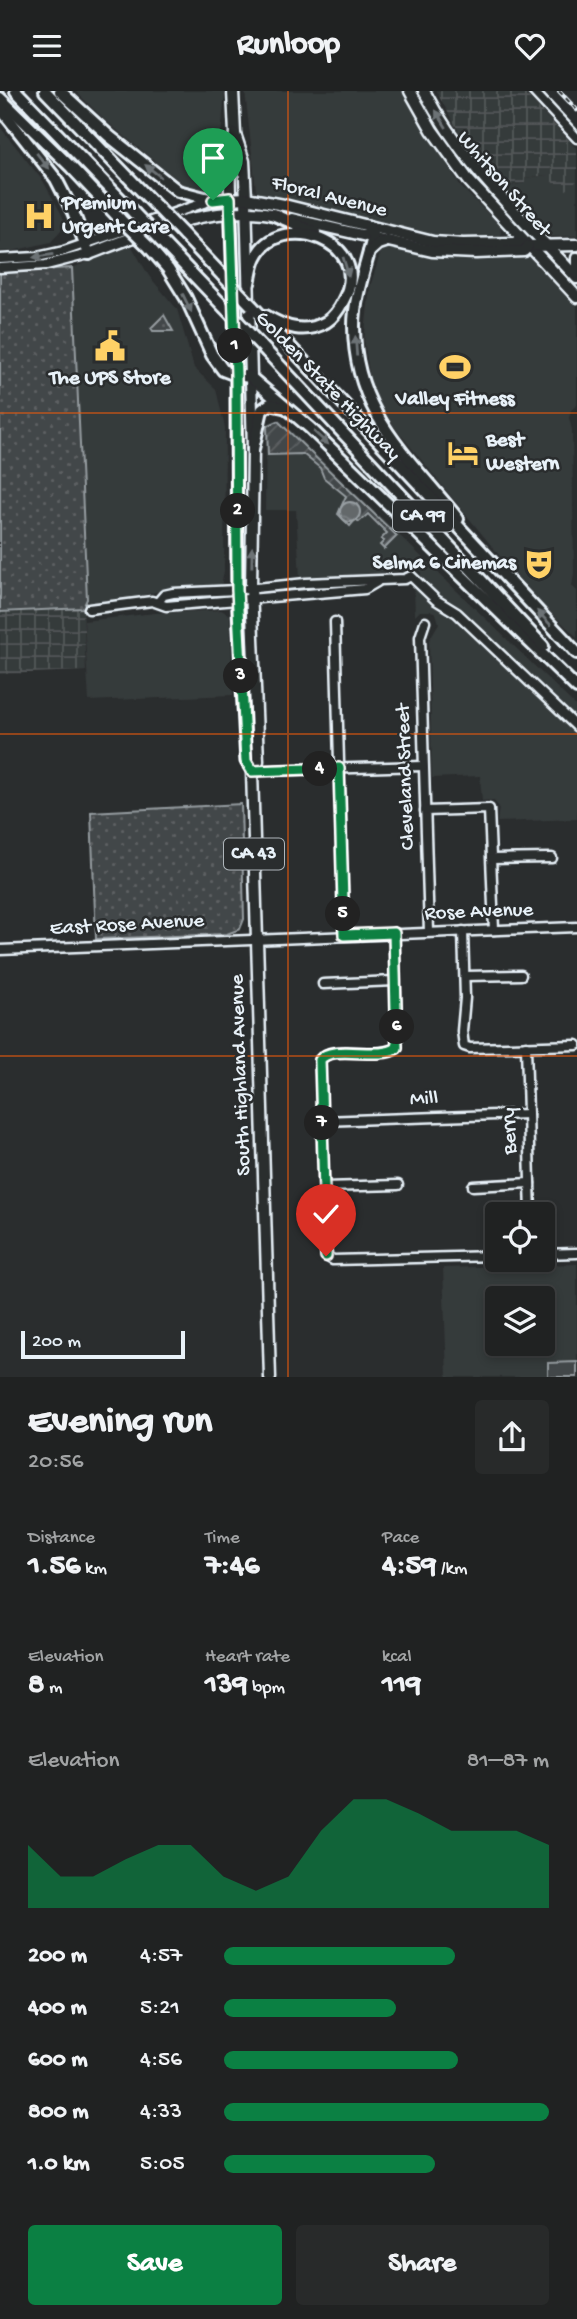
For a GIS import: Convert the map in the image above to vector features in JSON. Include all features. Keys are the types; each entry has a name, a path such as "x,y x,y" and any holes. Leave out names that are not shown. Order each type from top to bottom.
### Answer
{"highway":[{"name":"Golden State Highway","path":"16,91 267,352 577,685"},
{"name":"Golden State Highway","path":"45,91 268,320 510,584 577,653"},
{"path":"60,91 109,137 178,191 213,200"},
{"path":"0,98 71,167 168,269 186,298 212,355 223,370 250,377 335,451 577,685"},
{"path":"0,108 56,179 73,212 87,249"},
{"path":"268,320 289,328 308,330 328,321 339,310 348,293 349,279 349,268 336,246 310,229 272,214"},
{"path":"368,226 373,237 354,324 357,361 366,395 385,431 510,584"},
{"path":"249,283 256,257 266,244 281,237 304,233 336,246"},
{"path":"369,252 377,243 387,241"},
{"path":"253,449 262,409 274,404 287,409"}],"main road":[{"path":"230,211 229,162 234,134 233,91"},
{"name":"Whitson Street","path":"410,91 453,161 527,246 574,292"},
{"name":"Whitson Street","path":"424,91 443,124 476,170 577,276"},
{"path":"234,134 244,161 246,211"},
{"name":"Floral Avenue","path":"213,200 246,198 294,207 433,242 577,245"},
{"name":"Floral Avenue","path":"87,249 214,213 230,211 272,214 387,241 448,252 524,251 527,246"},
{"name":"CA 43","path":"230,211 236,375"},
{"name":"CA 43","path":"246,211 253,449"},
{"path":"494,243 505,237 505,221"},
{"path":"577,258 577,276"},
{"name":"South Highland Avenue","path":"236,375 237,595 246,761 252,771 270,1377"},
{"name":"South Highland Avenue","path":"252,771 258,761 251,594 253,449"}],"street":[{"path":"533,91 577,138"},
{"name":"Floral Avenue","path":"87,249 213,200"},
{"path":"0,259 87,249"},
{"path":"0,268 46,265 87,249"},
{"path":"89,609 158,602 164,595 173,593 237,595 365,589 380,580 405,579 411,576 436,600 457,613 577,727"},
{"path":"335,622 344,935"},
{"name":"Cleveland Street","path":"425,622 420,634 429,932"},
{"path":"252,771 423,766"},
{"path":"425,811 489,809 494,930"},
{"path":"492,859 552,858"},
{"name":"Rose Avenue","path":"256,938 577,927"},
{"path":"463,931 464,1046 577,1045"},
{"path":"394,933 397,1048 391,1051 332,1053 321,1057 325,1253 329,1259 485,1256"},
{"name":"East Rose Avenue","path":"0,950 256,938"},
{"path":"465,976 521,975"},
{"path":"323,983 396,981"},
{"name":"Berry","path":"526,1046 531,1202"},
{"name":"Mill","path":"322,1121 528,1114"},
{"path":"473,1186 530,1184"},
{"path":"324,1187 398,1185"},
{"path":"555,1254 577,1253"}],"shaded area":[{"path":"75,91 225,91 216,191 185,186 107,122"},
{"path":"245,91 405,91 461,187 500,225 501,234 495,238 438,238 279,198 260,197 256,190"},
{"path":"436,91 523,91 577,149 577,181 563,193 546,175 525,178 525,183 501,187 464,141"},
{"path":"0,127 43,181 66,224 51,242 0,251"},
{"path":"546,175 577,181 577,236 546,237 500,188 525,183 525,178"},
{"path":"131,245 149,276 177,309 194,368 216,389 225,428 224,571 221,587 171,588 121,601 90,604 87,599 72,268"},
{"path":"382,248 442,257 531,258 577,306 577,405 571,410 569,418 572,430 572,586 577,591 577,637 508,566 396,429 378,403 370,379 364,341 370,287"},
{"path":"72,268 87,599 83,608 0,612 0,272"},
{"path":"164,315 173,331 153,331 151,328"},
{"path":"279,419 577,707 577,819 497,822 499,807 493,800 482,801 480,776 432,778 429,640 439,623 436,613 431,611 420,611 415,616 414,587 421,581 421,571 412,566 397,571 339,578 300,579 296,510 265,510 266,424"},
{"path":"278,421 397,536 384,549 380,545 384,541 381,539 387,533 368,514 359,522 356,519 350,526 338,514 346,496 324,478 320,468 303,454 268,455 267,426"},
{"path":"83,608 86,671 0,674 0,612"},
{"path":"221,610 230,615 233,695 89,701 84,621 155,613"},
{"path":"241,804 244,919 240,929 227,934 96,939 91,812"},
{"path":"577,1264 577,1377 447,1377 443,1268 485,1267 485,1272 555,1272 555,1265"},
{"path":"577,1362 577,1377 548,1377 548,1363"}],"water":[{"path":"350,502 357,505 360,512 357,519 350,522 343,519 340,512 343,505"}],"railway":[{"path":"559,91 577,110"}],"place":[{"name":"Premium Urgent Care","path":"39,216"},
{"name":"The UPS Store","path":"110,346"},
{"name":"Valley Fitness","path":"455,367"},
{"name":"Best Western","path":"463,453"},
{"name":"Selma 6 Cinemas","path":"539,564"}],"route":[{"path":"213,200 230,198 236,375 237,590 246,761 252,771 339,768 344,935 394,933 397,1048 387,1052 327,1054 320,1060 326,1256"}]}
